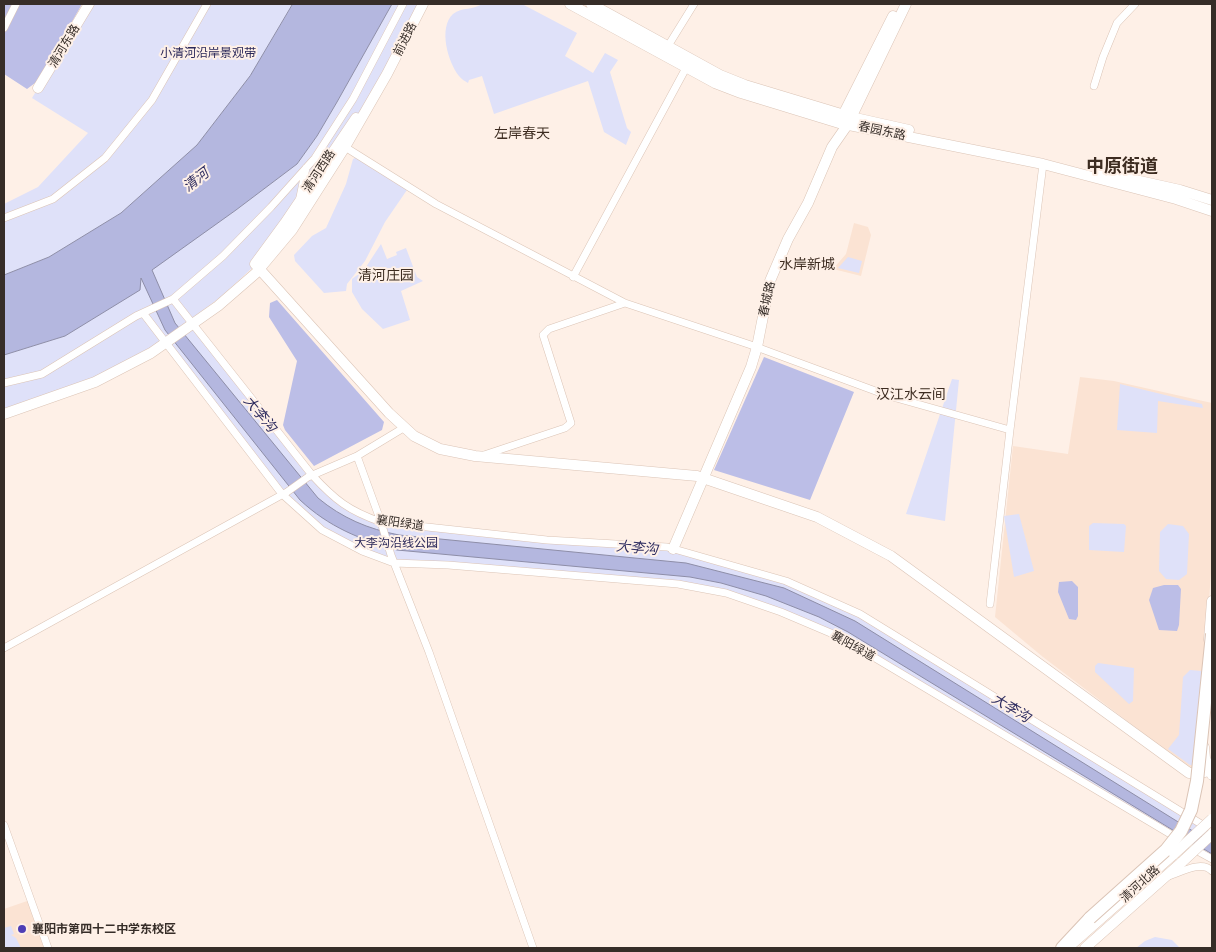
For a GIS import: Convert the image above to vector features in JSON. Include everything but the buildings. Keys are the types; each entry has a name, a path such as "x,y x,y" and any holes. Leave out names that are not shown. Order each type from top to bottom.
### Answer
{"highway":[{"path":"1062,948 1090,918 1166,850 1181,831 1191,810 1197,781 1212,634"}],"main road":[{"name":"清河东路","path":"38,88 90,4"},
{"name":"前进路","path":"387,74 423,4"},
{"name":"春园东路","path":"570,4 686,68 715,83 741,93 845,120 1043,164 1176,199 1212,212"},
{"name":"春城路","path":"845,120 899,4"},
{"name":"春城路","path":"670,548 754,346 765,280 784,236 906,4"},
{"name":"春园东路","path":"596,5 720,75 845,120 1170,188 1212,200"},
{"path":"4,414 95,382 166,340 190,323 255,267 292,230 345,148 387,74"},
{"name":"清河西路","path":"255,267 336,144 387,74"},
{"path":"255,267 389,413 414,436 440,448 480,457 700,477 817,517 891,556 1190,772 1211,773 1205,758 1203,737 1212,601"},
{"path":"4,408 90,377 166,340"},
{"name":"清河北路","path":"1085,948 1163,878 1212,819"},
{"name":"清河北路","path":"1068,948 1178,858 1212,833"}],"street":[{"path":"4,28 16,4"},
{"path":"4,218 53,199 106,158 152,100 207,4"},
{"path":"4,383 42,374 144,313 171,300 223,256 315,158 353,98 403,4"},
{"path":"668,46 694,4"},
{"path":"1094,86 1117,23 1135,4"},
{"path":"574,277 686,68"},
{"path":"345,148 436,204 625,303 754,346 889,396 1010,430"},
{"path":"990,604 1043,164"},
{"path":"299,202 306,168"},
{"name":"襄阳绿道","path":"171,300 310,476 333,498 361,515 381,522 547,540 670,548 786,581 860,614 1212,833"},
{"path":"480,457 566,428 571,423 543,335 549,329 625,303"},
{"name":"襄阳绿道","path":"144,313 282,494 322,530 362,551 394,563 448,565 678,584 726,593 781,612 840,637 1212,859"},
{"path":"4,648 282,494 310,476 357,456 405,427"},
{"path":"357,456 394,563 429,652 533,948"},
{"path":"4,825 48,948"},
{"path":"1163,878 1202,866 1210,868 1212,871"}],"shaded area":[{"path":"4,4 82,4 39,80 27,89 4,74"},
{"path":"854,223 868,227 871,235 861,276 833,269 846,254"},
{"path":"277,300 384,422 382,430 314,466 283,425 297,361 269,317 270,303"},
{"path":"764,357 854,392 810,500 714,470"},
{"path":"1080,377 1114,381 1212,403 1212,559 1197,769 1190,769 1043,657 995,617 1013,446 1068,454"},
{"path":"1072,581 1078,587 1078,616 1076,620 1069,619 1058,592 1059,582"},
{"path":"1164,585 1178,585 1181,589 1177,631 1159,630 1149,600 1153,588"},
{"name":"襄阳市第四十二中学东校区","path":"30,900 48,948 4,948 4,909"}],"green space":[{"name":"小清河沿岸景观带","path":"89,4 294,4 250,76 197,145 121,213 49,257 4,275 4,204 38,187 88,133 32,98"},
{"name":"大李沟沿线公园","path":"392,4 423,4 387,74 252,268 222,296 190,320 333,497 381,522 547,540 667,547 786,581 860,615 1212,833 1212,859 840,637 726,593 678,584 394,563 322,530 282,494 153,328 162,344 93,380 4,411 4,355 65,336 139,290 140,277 236,210 297,164 317,136"},
{"path":"482,4 522,4 577,33 565,56 593,73 605,53 618,60 610,72 627,128 631,132 626,145 604,132 588,81 494,114 482,76 469,80 468,83 461,78 451,62 445,36 448,20 453,14"},
{"path":"359,156 409,187 385,222 365,261 347,284 346,291 324,293 295,261 294,255 312,236 326,228 346,184 353,159"},
{"path":"381,244 387,259 397,255 396,252 406,248 417,277 423,281 401,291 410,320 383,329 362,309 352,292 352,279 364,270"},
{"path":"848,257 862,261 859,273 838,268"},
{"path":"952,379 959,380 945,521 906,514"},
{"path":"1120,384 1202,404 1203,408 1158,401 1157,433 1117,430"},
{"path":"1019,514 1034,571 1014,577 1004,516"},
{"path":"1093,523 1124,524 1126,526 1124,552 1089,550 1089,526"},
{"path":"1168,524 1183,526 1189,534 1187,574 1179,580 1166,579 1159,571 1160,532"},
{"path":"1098,663 1134,668 1133,701 1129,704 1095,672 1095,666"},
{"path":"1190,670 1202,671 1197,766 1190,765 1168,749 1179,735 1183,677"},
{"path":"11,926 14,934 11,935 16,938 21,948 4,948 4,928"},
{"path":"1155,937 1172,940 1180,948 1136,948 1145,941"}],"water":[{"name":"清河","path":"293,4 392,4 317,136 297,164 152,270 175,323 318,498 356,522 377,530 399,535 686,563 784,588 855,621 1212,843 1212,854 848,632 819,617 766,596 721,583 690,577 397,550 357,536 333,525 300,500 165,330 141,278 140,290 65,336 4,355 4,275 49,257 121,213 197,145 250,76"}],"place":[{"name":"襄阳市第四十二中学东校区","path":"22,929"}],"district":[{"name":"左岸春天","path":"522,134"},
{"name":"中原街道","path":"1122,166"},
{"name":"水岸新城","path":"807,265"},
{"name":"清河庄园","path":"386,276"},
{"name":"汉江水云间","path":"911,395"}],"water label":[{"name":"大李沟","path":"260,414"},
{"name":"大李沟","path":"637,548"},
{"name":"大李沟","path":"1011,708"}]}
